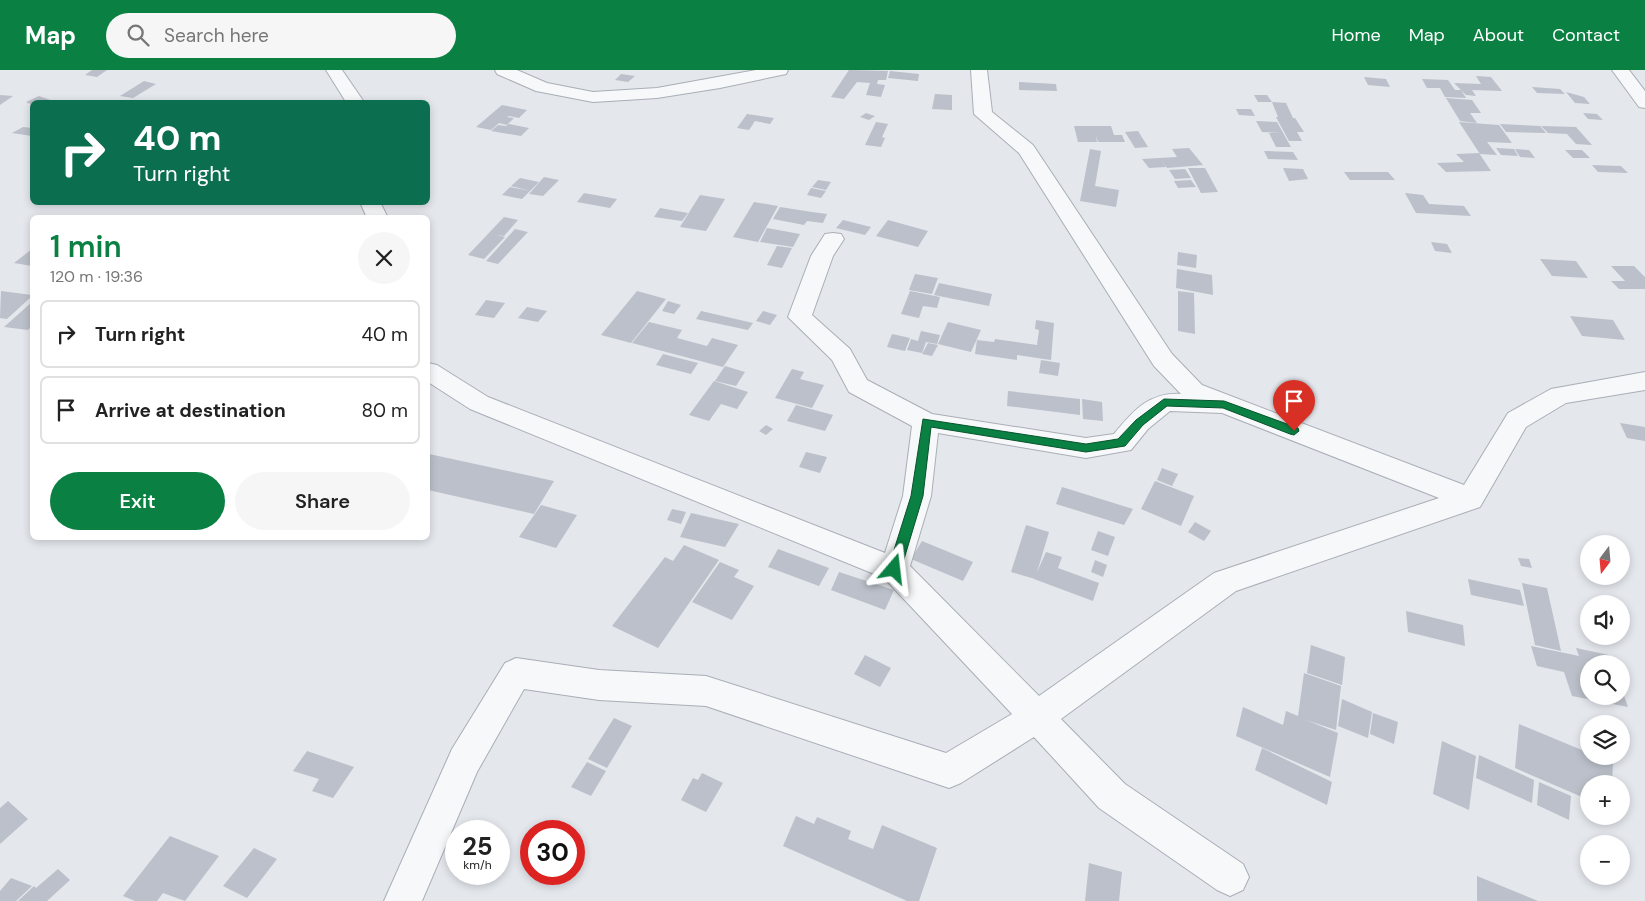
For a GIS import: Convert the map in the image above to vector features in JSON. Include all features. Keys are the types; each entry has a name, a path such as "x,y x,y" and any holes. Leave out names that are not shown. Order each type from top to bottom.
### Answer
{"street":[{"path":"334,70 354,100"},
{"path":"503,70 542,87 592,97 657,93 720,83 780,70"},
{"path":"979,70 984,114 1026,149 1163,360 1193,391 1470,500"},
{"path":"1620,70 1645,103"},
{"path":"833,240 822,256 800,317 841,355 858,386 926,422 1086,448 1122,443 1139,422 1164,402 1224,404"},
{"path":"430,372 479,404 894,569 1112,796 1230,877"},
{"path":"403,901 464,761 516,673 599,685 706,691 949,771 1037,717 1225,582 1470,500 1517,420 1560,395 1645,381"},
{"path":"894,569 917,496 926,422"}],"building":[{"path":"92,70 107,70 97,77 85,75"},
{"path":"849,70 888,71 886,80 878,80 877,84 885,85 881,97 866,95 870,83 857,82 844,99 831,97"},
{"path":"890,71 919,74 918,81 888,78"},
{"path":"621,74 635,76 628,82 615,80"},
{"path":"1476,76 1491,77 1502,91 1472,90 1476,96 1466,95 1454,83 1481,84"},
{"path":"1364,77 1386,79 1390,87 1368,85"},
{"path":"1422,79 1448,80 1455,90 1461,90 1466,98 1445,97 1440,88 1427,88"},
{"path":"144,81 156,84 133,98 120,96"},
{"path":"1019,82 1056,84 1057,91 1019,90"},
{"path":"1532,87 1560,89 1565,94 1537,93"},
{"path":"1566,92 1584,97 1590,104 1575,103"},
{"path":"935,94 952,95 952,110 932,109"},
{"path":"0,95 13,96 0,105"},
{"path":"1254,95 1267,95 1272,102 1258,102"},
{"path":"39,96 50,100 30,100"},
{"path":"1446,98 1472,100 1481,113 1470,113 1477,123 1460,121"},
{"path":"1272,102 1286,103 1293,118 1295,118 1304,132 1297,132 1302,141 1289,141 1276,117 1278,117"},
{"path":"502,105 527,110 519,118 507,117 514,118 507,125 499,123 491,130 476,127"},
{"path":"1236,109 1251,109 1255,116 1239,115"},
{"path":"866,113 875,116 869,120 860,117"},
{"path":"1583,113 1597,114 1603,120 1588,119"},
{"path":"747,114 774,118 770,124 755,121 749,130 737,128"},
{"path":"1256,121 1277,122 1291,147 1276,147 1269,133 1282,133 1262,132"},
{"path":"876,122 888,124 882,137 885,138 881,147 865,145"},
{"path":"1459,122 1499,125 1512,143 1487,142 1497,155 1480,154"},
{"path":"509,124 529,128 521,136 491,131 498,125 506,126"},
{"path":"1500,124 1540,126 1546,133 1506,132"},
{"path":"1074,126 1111,126 1114,135 1122,135 1125,142 1098,142 1096,136 1097,142 1078,142"},
{"path":"1541,126 1576,127 1592,145 1576,144 1567,134 1548,133"},
{"path":"23,127 30,128 30,136 12,133"},
{"path":"1138,131 1148,147 1135,148 1125,132"},
{"path":"1189,148 1203,165 1167,168 1160,158 1177,157 1172,149"},
{"path":"1496,148 1514,149 1518,156 1501,155"},
{"path":"1090,149 1101,151 1095,186 1119,190 1116,207 1080,201"},
{"path":"1515,149 1529,150 1535,158 1520,157"},
{"path":"1565,150 1582,150 1590,158 1573,158"},
{"path":"1264,151 1293,152 1298,160 1268,159"},
{"path":"1479,153 1491,171 1446,172 1437,163 1464,162 1456,154"},
{"path":"1160,158 1166,167 1149,168 1142,159"},
{"path":"1592,165 1621,166 1628,173 1598,172"},
{"path":"1188,168 1205,168 1218,192 1201,193"},
{"path":"1283,168 1303,169 1308,179 1289,181"},
{"path":"1185,169 1191,178 1175,179 1169,170"},
{"path":"1344,172 1388,172 1395,180 1350,180"},
{"path":"544,177 559,180 543,196 529,194"},
{"path":"520,178 539,182 530,191 511,186"},
{"path":"818,180 831,182 826,190 812,187"},
{"path":"1191,180 1196,187 1178,188 1174,181"},
{"path":"510,187 530,191 522,199 502,195"},
{"path":"811,188 826,191 821,198 807,195"},
{"path":"584,193 617,199 610,208 577,202"},
{"path":"1405,193 1423,195 1429,204 1464,206 1471,216 1416,213"},
{"path":"700,195 725,199 706,231 680,227"},
{"path":"754,202 778,206 758,242 733,237"},
{"path":"780,207 827,214 823,223 807,221 804,225 773,219"},
{"path":"660,208 688,213 682,221 654,217"},
{"path":"504,217 518,220 504,236 496,235 505,237 484,259 468,255"},
{"path":"843,220 871,227 865,235 836,228"},
{"path":"888,220 928,231 918,247 876,236"},
{"path":"767,228 800,234 793,247 760,242"},
{"path":"515,229 528,232 498,264 486,261"},
{"path":"1431,242 1447,244 1452,253 1435,251"},
{"path":"777,246 792,248 782,268 767,265"},
{"path":"30,251 30,266 14,263"},
{"path":"1178,252 1197,255 1196,268 1177,265"},
{"path":"1540,259 1576,261 1588,278 1552,276"},
{"path":"1611,266 1634,266 1645,277 1645,289 1619,289 1611,281 1625,281"},
{"path":"1177,269 1212,275 1213,295 1176,288"},
{"path":"915,274 938,278 932,294 909,290"},
{"path":"939,283 992,294 989,306 934,295"},
{"path":"1,291 30,295 30,298 7,319 0,318"},
{"path":"637,291 666,299 631,343 601,335"},
{"path":"910,291 940,297 937,308 923,306 919,318 901,314"},
{"path":"1178,291 1194,293 1195,334 1178,331"},
{"path":"486,300 505,303 494,318 475,315"},
{"path":"668,301 681,305 674,314 662,311"},
{"path":"30,304 30,328 28,330 4,327"},
{"path":"527,307 547,311 538,322 518,318"},
{"path":"701,311 753,323 748,330 696,319"},
{"path":"763,311 777,315 770,325 756,321"},
{"path":"1570,316 1613,320 1625,340 1582,336"},
{"path":"1036,320 1054,323 1051,360 1017,355 1017,360 975,354 977,340 994,342 995,339 1037,345 1039,330 1035,329"},
{"path":"649,322 682,330 677,338 707,346 712,338 738,345 723,367 632,343"},
{"path":"948,322 981,330 971,352 938,344"},
{"path":"921,331 940,335 937,344 926,342 922,353 907,350 911,339 918,341"},
{"path":"892,334 910,338 905,351 887,347"},
{"path":"928,343 938,345 932,356 922,354"},
{"path":"663,354 698,363 691,374 656,365"},
{"path":"1041,360 1060,363 1058,376 1039,373"},
{"path":"725,366 745,372 736,386 715,381"},
{"path":"792,369 804,372 800,379 824,385 812,408 775,398"},
{"path":"714,381 748,392 737,409 721,404 709,421 689,415"},
{"path":"1008,391 1080,399 1080,415 1007,406"},
{"path":"1082,399 1102,402 1103,421 1083,419"},
{"path":"796,405 833,415 825,431 787,421"},
{"path":"1620,423 1645,427 1645,441 1627,438"},
{"path":"766,425 773,429 766,435 759,431"},
{"path":"806,452 827,457 820,473 799,467"},
{"path":"430,454 554,481 534,514 430,490"},
{"path":"1162,468 1178,474 1172,486 1157,480"},
{"path":"1155,481 1194,496 1181,526 1141,509"},
{"path":"1062,487 1133,509 1124,525 1056,504"},
{"path":"541,505 577,515 556,548 519,537"},
{"path":"672,509 686,512 681,524 667,520"},
{"path":"691,513 739,524 725,547 680,537"},
{"path":"1195,522 1211,531 1204,541 1188,532"},
{"path":"1026,525 1049,532 1035,579 1011,572"},
{"path":"1098,531 1115,537 1108,556 1091,550"},
{"path":"922,541 973,562 963,581 911,559"},
{"path":"684,545 719,560 658,648 612,626 665,557 673,561"},
{"path":"778,549 829,568 819,586 768,567"},
{"path":"1046,552 1062,557 1058,568 1099,583 1093,601 1034,579"},
{"path":"1518,558 1529,559 1532,568 1521,566"},
{"path":"1095,560 1107,565 1103,577 1091,572"},
{"path":"720,562 739,570 734,577 754,586 732,620 692,602"},
{"path":"839,572 894,590 885,610 831,590"},
{"path":"1468,579 1520,590 1524,606 1471,595"},
{"path":"1522,583 1547,588 1561,651 1535,645"},
{"path":"1406,611 1463,625 1465,646 1408,632"},
{"path":"1311,645 1345,657 1342,685 1307,673"},
{"path":"1531,646 1579,656 1576,648 1609,655 1580,655 1580,698 1572,696 1564,672 1537,666"},
{"path":"865,655 891,668 880,687 854,674"},
{"path":"1304,673 1341,686 1336,730 1306,720 1338,733 1330,777 1236,736 1243,707 1283,725 1286,711 1298,716"},
{"path":"1342,699 1372,712 1368,738 1338,726"},
{"path":"1373,713 1398,722 1394,744 1370,734"},
{"path":"614,718 632,726 607,768 588,759"},
{"path":"1519,724 1580,749 1580,765 1613,765 1612,775 1580,775 1580,796 1515,768"},
{"path":"1442,741 1476,756 1469,810 1433,794"},
{"path":"1262,748 1332,782 1327,805 1255,770"},
{"path":"307,751 354,767 333,798 312,791 319,779 293,771"},
{"path":"1479,755 1534,780 1532,803 1476,778"},
{"path":"587,762 606,771 591,796 571,787"},
{"path":"702,773 723,783 706,812 681,800 693,778 698,780"},
{"path":"1539,782 1571,796 1569,820 1537,805"},
{"path":"8,801 28,819 0,844 0,808"},
{"path":"796,816 814,824 817,817 851,831 848,839 873,849 882,825 937,848 919,901 907,901 783,846"},
{"path":"170,836 219,856 185,901 163,893 157,901 135,901 123,896"},
{"path":"254,848 277,859 247,898 223,886"},
{"path":"1089,863 1122,872 1119,901 1085,901"},
{"path":"58,869 70,880 47,901 18,901 34,886 36,888"},
{"path":"1477,876 1538,901 1477,901"},
{"path":"11,878 32,886 16,901 0,901 0,891"}],"route":[{"path":"894,569 917,496 926,422 1086,448 1122,443 1139,422 1164,402 1224,404 1294,431"}]}
